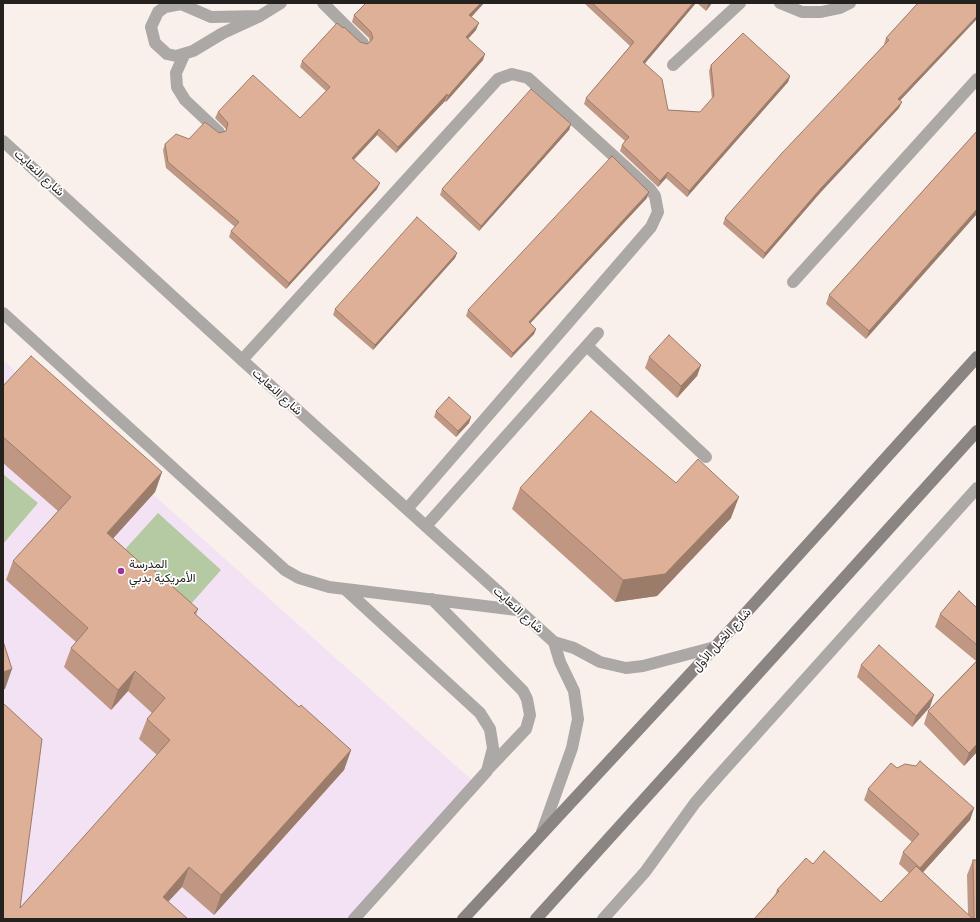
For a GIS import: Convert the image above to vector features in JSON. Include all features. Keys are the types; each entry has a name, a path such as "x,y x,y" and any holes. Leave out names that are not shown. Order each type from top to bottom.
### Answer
{"main road":[{"name":"شارع الخيل الأول","path":"463,919 715,647 977,357"},
{"path":"536,919 977,431"}],"street":[{"path":"260,16 211,17 181,4 165,7 158,12 153,19 152,35 155,43 167,54 184,55 260,16 281,3"},
{"path":"323,3 362,43"},
{"path":"673,65 740,3"},
{"path":"780,3 802,12 821,12 840,8 850,3"},
{"path":"184,55 176,73 177,87 185,100 219,132"},
{"path":"242,360 498,79 512,74 528,78 557,104 650,189 658,204 656,220 407,509"},
{"path":"793,282 977,79"},
{"name":"شارع النعايت","path":"3,141 242,360 554,642 574,648 605,664 626,668 643,666 715,647"},
{"path":"3,313 285,570 314,584 517,610"},
{"path":"426,526 598,333"},
{"path":"587,346 706,457"},
{"path":"603,919 645,872 695,803 714,780 977,488"},
{"path":"345,589 480,713 490,729 493,748 487,771"},
{"path":"354,919 526,729 530,715 527,699 523,691 432,599"},
{"name":"شارع النعايت","path":"542,832 572,748 578,719 574,691 560,662 554,642"}],"shaded area":[{"name":"المدرسة الأمريكية بدبي","path":"3,360 474,782 353,919 3,919"}],"green space":[{"path":"3,474 38,503 3,544"},
{"path":"158,513 221,570 182,614 118,557"}],"building":[{"path":"366,3 481,3 469,15 479,23 466,37 485,54 448,96 447,94 398,147 379,129 352,158 380,183 289,283 231,231 239,222 168,162 165,144 176,134 189,139 205,122 219,133 226,131 228,123 218,112 253,75 300,118 330,87 302,61 337,23 343,28 344,27 360,42 367,44 370,42 373,38 371,32 354,15"},
{"path":"592,3 693,3 643,62 662,79 668,110 700,112 714,96 711,65 743,33 790,76 689,191 668,172 660,181 622,145 629,137 586,98 634,42"},
{"path":"918,3 977,3 977,16 898,99 902,102 822,187 765,253 725,218 782,153 889,40 886,38"},
{"path":"531,89 571,124 481,226 442,189"},
{"path":"977,131 977,209 869,331 829,295"},
{"path":"612,156 649,192 529,322 536,329 513,353 468,310"},
{"path":"417,217 457,253 375,345 335,309"},
{"path":"669,335 701,365 681,386 649,357"},
{"path":"31,356 162,472 107,533 144,566 146,563 198,609 194,613 299,707 301,705 351,750 221,895 189,867 163,897 188,919 3,919 3,703 42,739 20,908 170,740 147,719 165,698 135,671 118,690 71,648 88,628 13,561 71,497 3,437 3,386"},
{"path":"449,397 471,417 458,431 436,411"},
{"path":"591,411 676,483 698,459 739,497 665,574 623,580 520,488"},
{"path":"959,591 977,608 977,645 940,614"},
{"path":"3,641 12,669 3,672"},
{"path":"879,645 934,695 916,716 861,665"},
{"path":"977,661 977,744 969,753 928,711"},
{"path":"920,761 974,808 920,868 903,852 919,834 868,789 891,763 897,768 905,764 916,766"},
{"path":"824,851 881,902 916,866 973,919 754,919 779,891 777,890 806,858 813,864"},
{"path":"973,860 977,860 977,919 974,919"}],"place":[{"name":"المدرسة الأمريكية بدبي","path":"121,571"}]}
